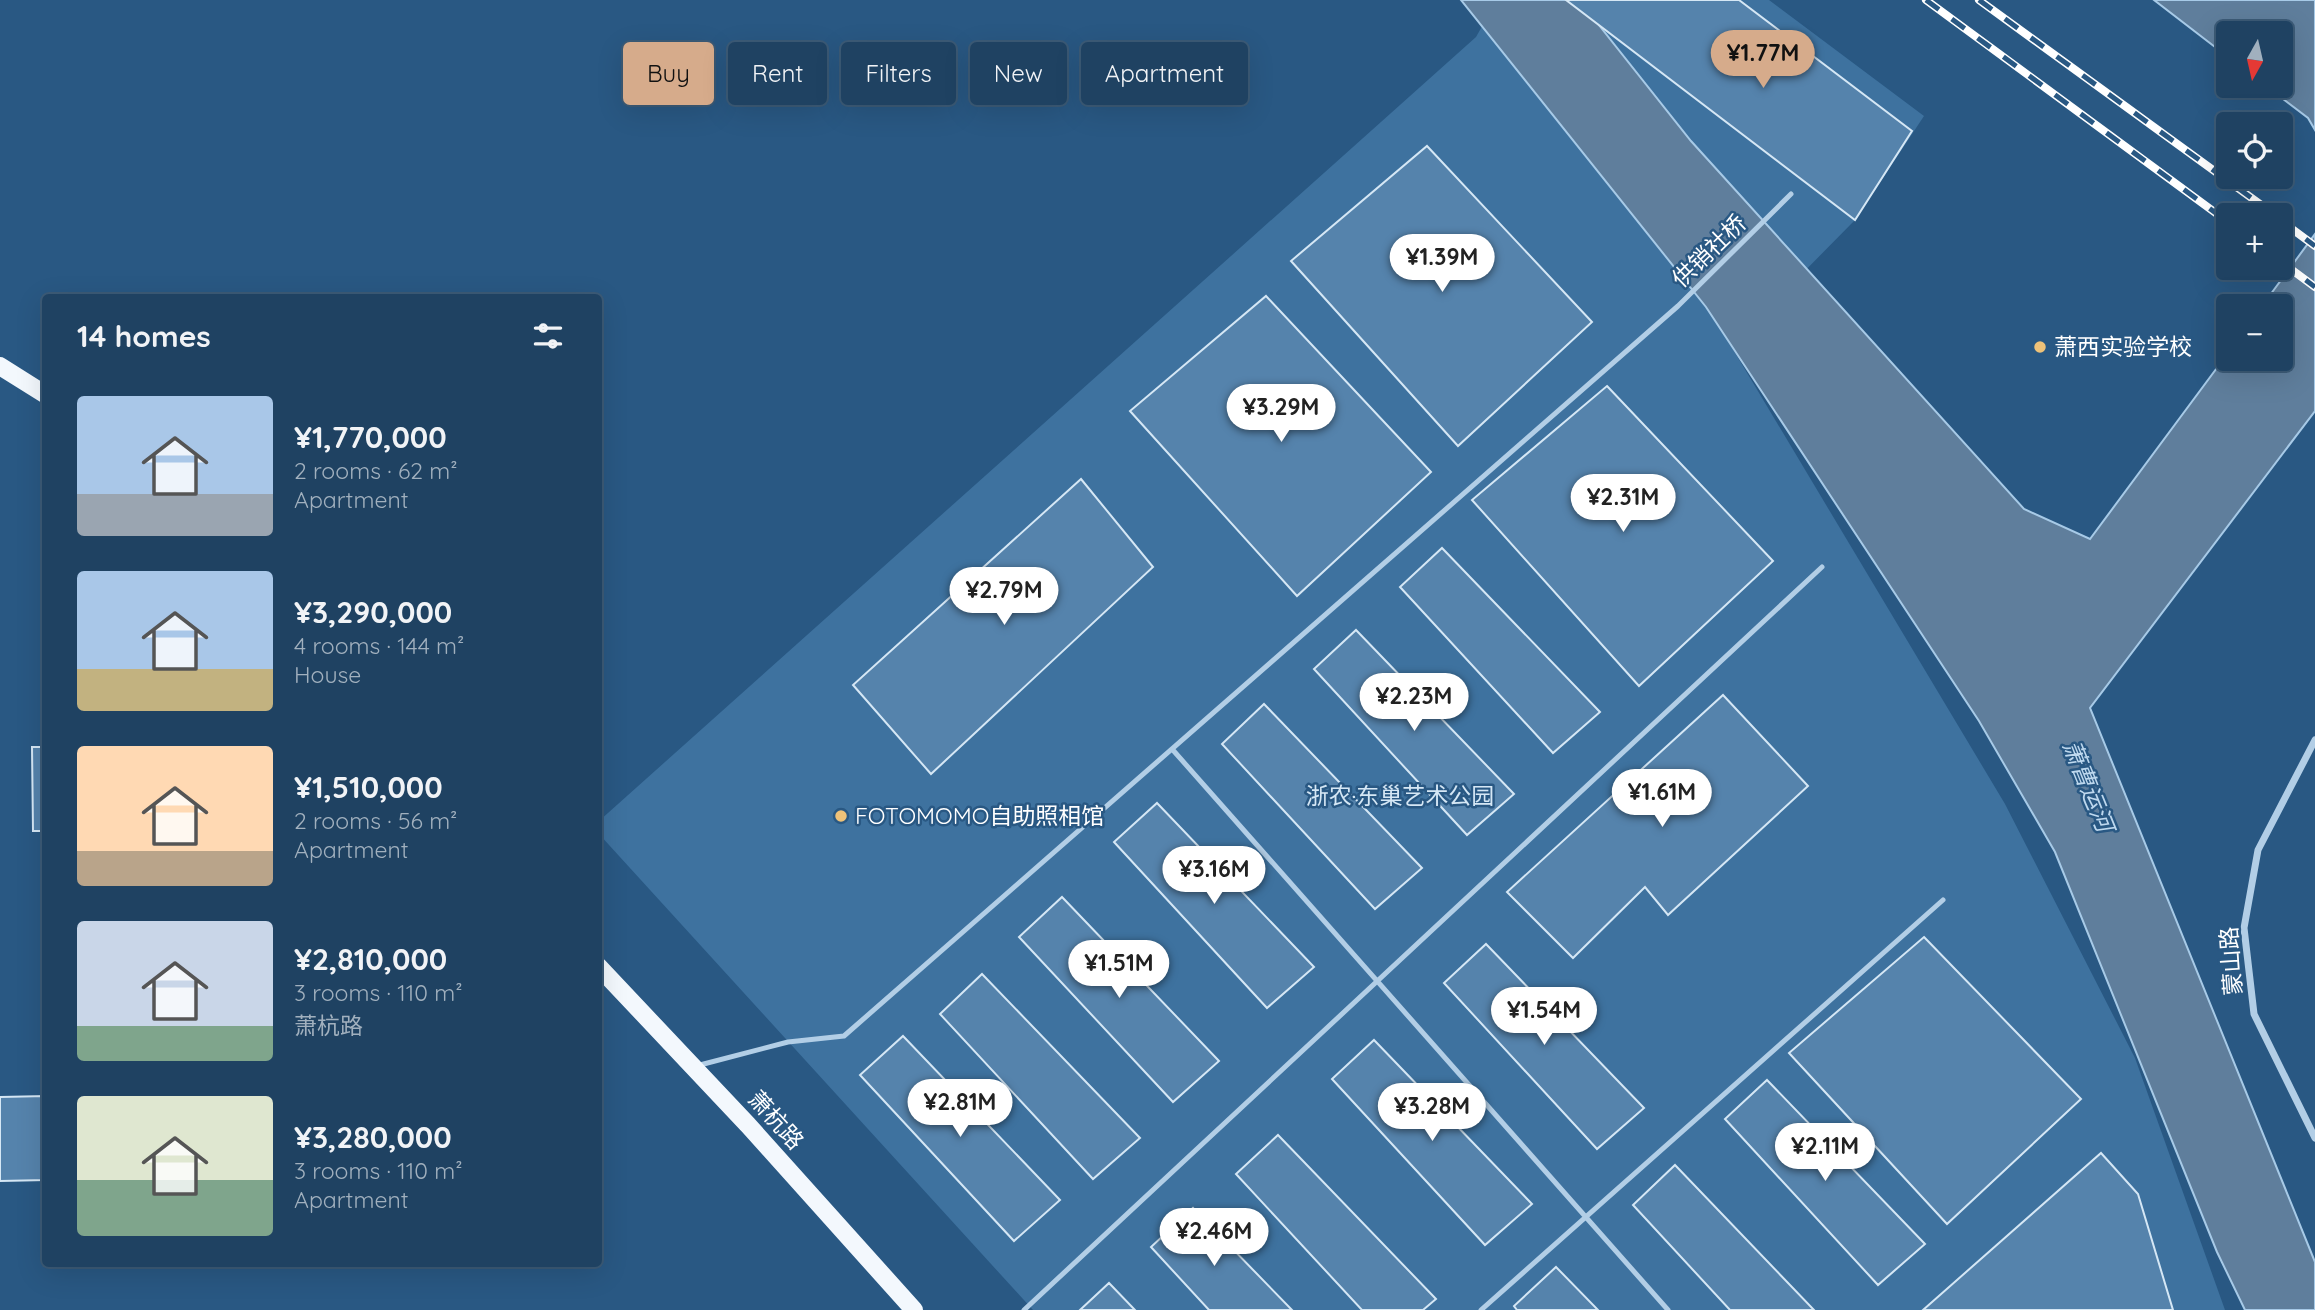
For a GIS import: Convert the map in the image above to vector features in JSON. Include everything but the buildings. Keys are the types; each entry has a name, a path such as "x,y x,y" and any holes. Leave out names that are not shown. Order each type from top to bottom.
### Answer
{"main road":[{"path":"0,366 42,392"},
{"name":"萧杭路","path":"602,970 693,1066 914,1310"}],"street":[{"name":"蒙山路","path":"2315,740 2258,850 2244,928 2254,1014 2315,1138"}],"lane":[{"name":"供销社桥","path":"693,1066 788,1042 844,1036 1678,306 1791,194"},
{"path":"1024,1310 1822,567"},
{"path":"1172,749 1668,1310"},
{"path":"1481,1310 1943,900"}],"green space":[{"name":"浙农·东巢艺术公园","path":"1497,0 1769,0 1924,116 1855,220 1788,288 1719,326 2005,804 2135,1058 2225,1310 1033,1310 602,837 602,818 1476,37"}],"water":[{"name":"萧曹运河","path":"1461,0 1579,0 1691,141 2024,509 2090,539 2216,369 2293,371 2293,294 2271,294 2281,280 2293,280 2293,264 2315,234 2315,411 2090,708 2315,1262 2315,1310 2245,1310 2217,1252 2055,852 1979,721 1706,307"},
{"path":"2154,0 2315,0 2315,130 2308,118 2282,98 2293,98 2293,21 2216,21 2216,48"}],"railway":[{"path":"1926,0 2216,213"},
{"path":"1979,0 2258,203"},
{"path":"2293,230 2315,246"},
{"path":"2293,271 2315,287"}],"place":[{"name":"萧西实验学校","path":"2040,347"},
{"name":"FOTOMOMO自助照相馆","path":"841,816"}]}
